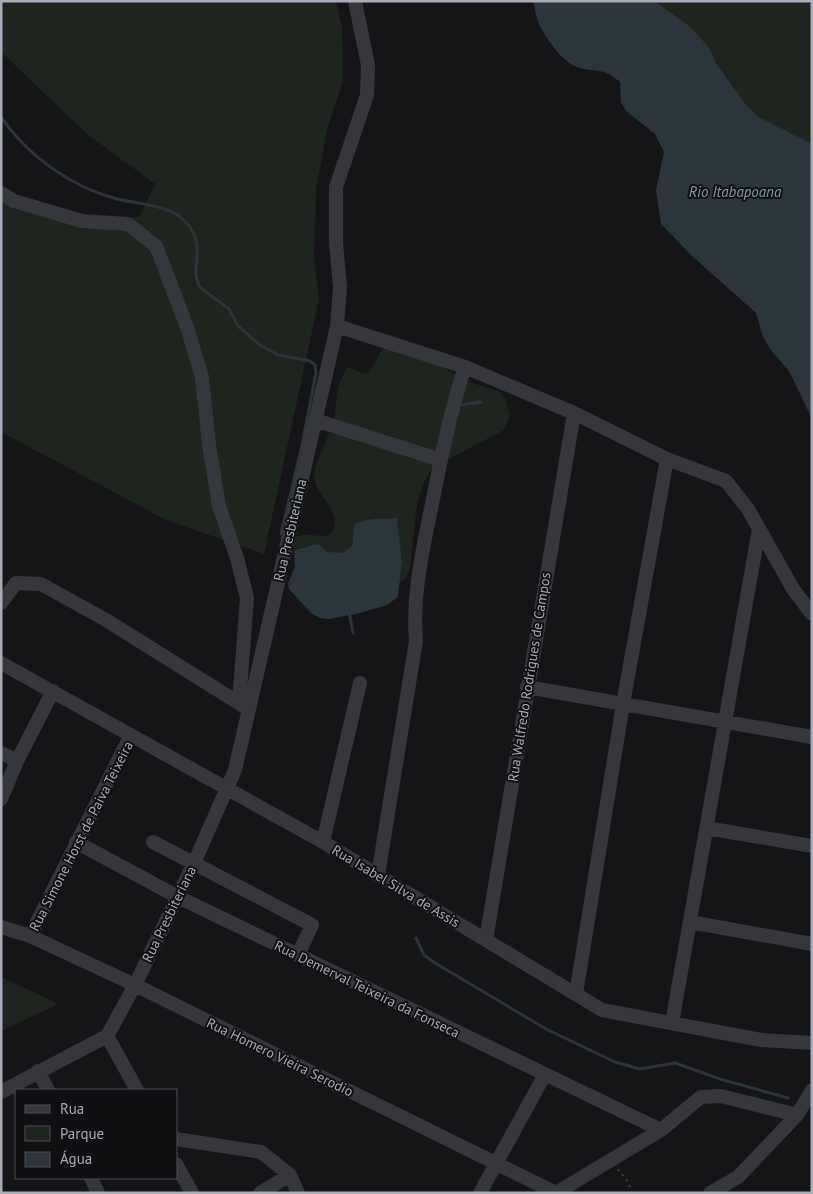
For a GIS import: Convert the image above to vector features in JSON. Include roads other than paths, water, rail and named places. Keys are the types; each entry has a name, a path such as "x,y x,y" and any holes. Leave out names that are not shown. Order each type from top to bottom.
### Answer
{"street":[{"name":"Rua Presbiteriana","path":"107,1036 135,985 178,897 235,770 244,707 337,326 340,287 336,243 336,187 367,95 368,65 364,37 355,1"},
{"path":"1,193 14,202 82,221 128,224 156,246 187,327 202,376 209,445 219,506 237,558 248,598 244,707"},
{"path":"337,326 465,367 574,413 667,459 726,481 748,509 792,589 812,614"},
{"path":"378,875 416,640 414,617 425,538 451,407 465,367"},
{"name":"Rua Walfredo Rodrigues de Campos","path":"486,940 574,413"},
{"path":"315,420 441,460"},
{"path":"576,994 623,704 667,459"},
{"path":"672,1023 759,529"},
{"path":"1,603 16,583 41,584 106,620 244,707"},
{"name":"Rua Isabel Silva de Assis","path":"1,662 323,842 602,1010 761,1040 812,1043"},
{"path":"323,842 360,683"},
{"path":"528,687 812,737"},
{"path":"1,799 17,761 53,691"},
{"name":"Rua Simone Horst de Paiva Teixeira","path":"30,936 131,735"},
{"path":"1,754 17,761"},
{"path":"706,828 812,846"},
{"name":"Rua Demerval Teixeira da Fonseca","path":"76,842 178,897 544,1076 661,1130"},
{"path":"153,842 312,925 298,955"},
{"path":"690,922 812,944"},
{"name":"Rua Homero Vieira Serodio","path":"1,927 30,936 135,985 556,1193"},
{"path":"1,1092 107,1036 136,1089"},
{"path":"38,1071 47,1089"},
{"path":"480,1193 544,1076"},
{"path":"710,1193 738,1177 797,1115 812,1090"},
{"path":"556,1193 661,1130 701,1097 721,1096 797,1115"},
{"path":"178,1139 261,1152 290,1175 298,1193"},
{"path":"178,1168 192,1193"},
{"path":"260,1193 290,1175"},
{"path":"91,1179 98,1193"}],"water":[{"name":"Rio Itabapoana","path":"533,1 654,1 691,27 709,48 716,63 744,102 759,117 812,144 812,419 789,371 770,349 763,337 756,313 692,256 661,224 656,190 664,152 655,134 626,111 621,102 620,82 614,77 603,72 577,67 560,55 545,36 539,24"},
{"path":"397,518 402,561 398,597 387,605 360,613 329,619 320,618 311,613 289,589 288,583 295,567 294,550 318,544 328,552 343,553 352,545 355,523 372,519"}],"waterway":[{"path":"1,117 24,145 37,157 83,187 117,199 159,207 179,216 189,226 195,236 197,245 196,272 201,288 229,309 238,326 260,345 278,355 310,361 315,365 316,373 302,445 281,534"},
{"path":"459,405 481,402"},
{"path":"349,611 353,633"},
{"path":"416,938 424,955 435,963 546,1029 615,1062 640,1069 675,1063 720,1079 788,1098"}]}
